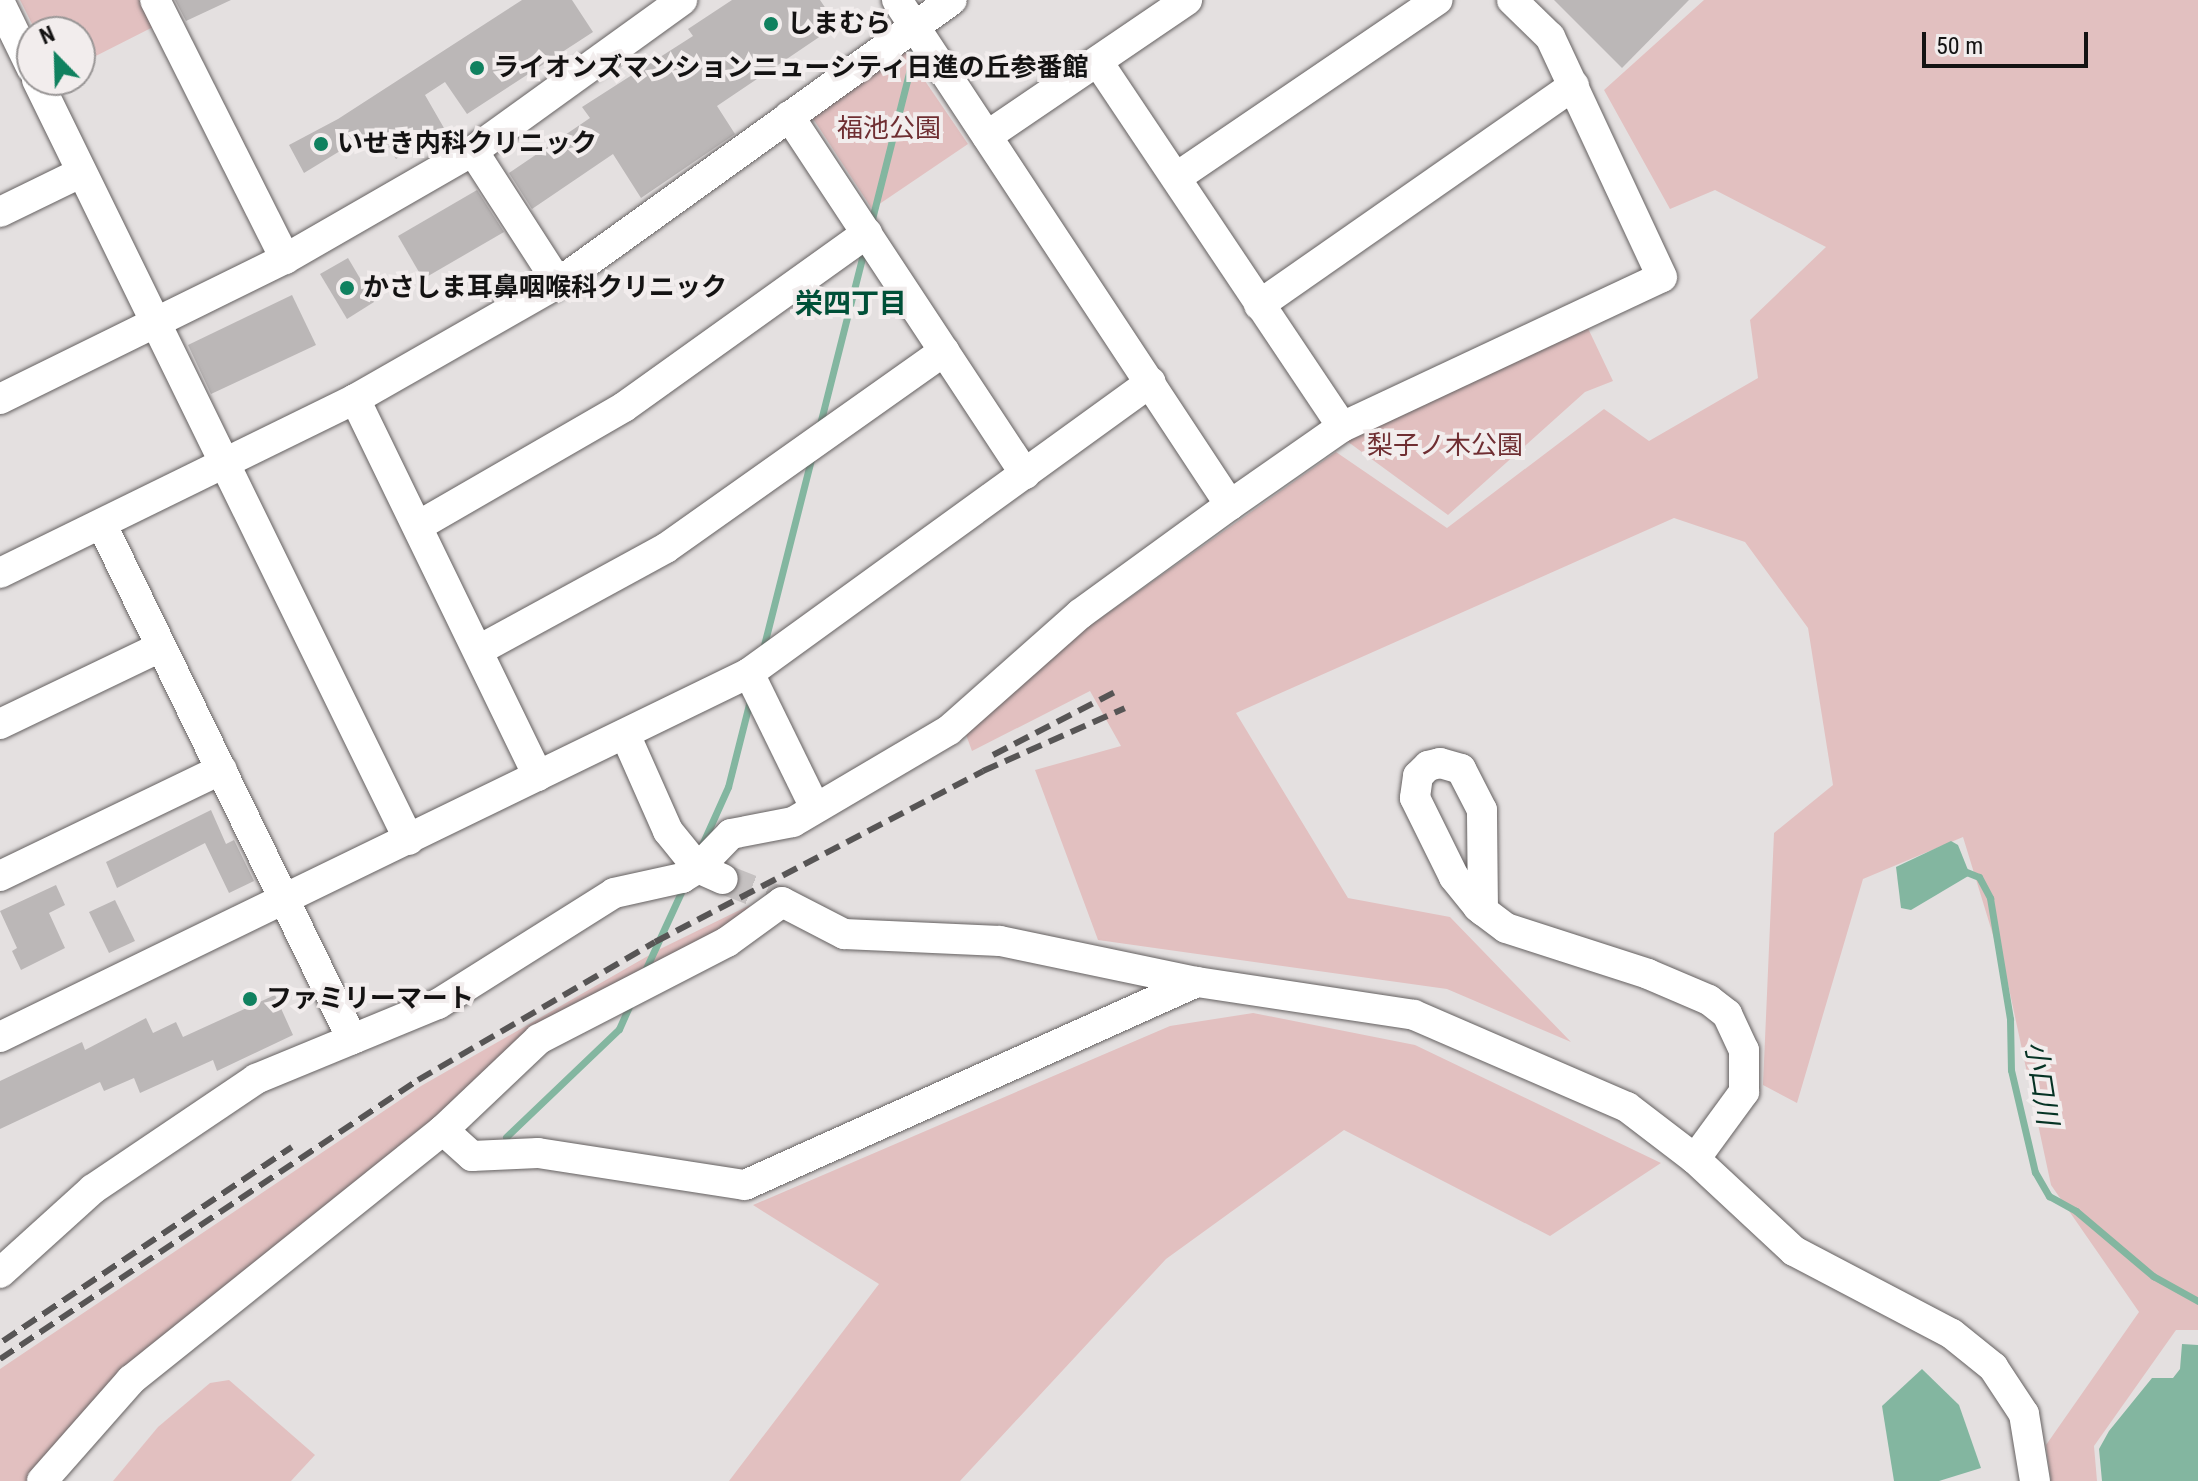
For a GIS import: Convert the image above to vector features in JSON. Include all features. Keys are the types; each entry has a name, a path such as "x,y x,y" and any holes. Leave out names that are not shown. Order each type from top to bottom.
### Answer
{"street":[{"path":"155,0 285,259"},
{"path":"0,399 285,259 473,151 682,0"},
{"path":"897,0 1230,505"},
{"path":"0,573 355,399 558,283 952,0"},
{"path":"987,136 1187,0"},
{"path":"1177,177 1437,0"},
{"path":"710,874 731,834 793,822 949,730 1080,614 1342,427 1662,277 1550,37 1512,0"},
{"path":"0,3 16,36"},
{"path":"1098,62 1342,427"},
{"path":"1259,305 1574,85"},
{"path":"44,96 409,840"},
{"path":"789,116 1025,474"},
{"path":"473,151 558,283"},
{"path":"0,212 80,173"},
{"path":"418,526 624,407 867,233"},
{"path":"479,650 666,548 944,351"},
{"path":"0,1037 749,673 1151,382"},
{"path":"355,399 538,776"},
{"path":"102,525 352,1039"},
{"path":"0,724 161,647"},
{"path":"749,673 815,808"},
{"path":"625,734 668,831 710,874"},
{"path":"0,876 222,769"},
{"path":"0,1273 93,1189 153,1153 201,1112 256,1079 438,1004 614,893 710,874"},
{"path":"42,1481 131,1380 443,1130 539,1039 727,942 782,902 844,934 1000,941 1197,982 1414,1015 1627,1107 1695,1159 1794,1251 1952,1334 1993,1367 2024,1414 2035,1481"},
{"path":"1483,911 1506,928 1648,974 1709,1000 1727,1014 1744,1050 1744,1092 1695,1159"},
{"path":"443,1130 472,1156 538,1153 745,1185 1197,982"}],"green space":[{"path":"20,0 145,0 157,25 96,56 96,16 28,16"},
{"path":"1704,0 2198,0 2198,1330 2176,1330 2094,1446 2097,1481 2051,1481 2046,1445 2139,1312 2051,1185 2008,984 1963,837 1863,879 1797,1103 1763,1085 1774,833 1833,785 1808,628 1745,542 1674,518 1236,713 1348,898 1450,917 1571,1042 1447,989 1098,940 1035,770 1121,746 1090,691 972,751 965,732 1081,632 1336,452 1447,528 1604,409 1649,441 1758,378 1750,320 1826,247 1715,190 1670,209 1604,90"},
{"name":"福池公園","path":"899,52 906,53 968,144 872,209 812,117"},
{"name":"梨子ノ木公園","path":"1585,322 1613,381 1585,392 1448,515 1340,436"},
{"path":"750,905 724,938 535,1033 32,1481 0,1481 0,1369 421,1086 660,949"},
{"path":"1253,1013 1415,1045 1661,1163 1550,1236 1344,1130 1166,1259 960,1481 729,1481 879,1284 753,1205 1170,1026"},
{"path":"229,1380 315,1455 291,1481 113,1481 158,1427 210,1383"}],"shaded area":[{"path":"1951,841 1958,845 1970,875 1911,910 1901,908 1896,867"},
{"path":"2182,1344 2198,1345 2198,1481 2102,1481 2099,1449 2109,1431 2152,1378 2173,1378 2180,1369"},
{"path":"1922,1369 1959,1405 1981,1468 1939,1481 1894,1481 1882,1406"}],"building":[{"path":"175,0 231,0 186,21"},
{"name":"ライオンズマンションニューシティ日進の丘参番館","path":"522,0 572,0 593,32 467,114 445,82 425,95 444,128 396,159 376,129 304,173 289,145 338,119"},
{"path":"732,0 820,0 837,25 717,106 735,134 641,198 613,154 532,209 509,173 590,118 582,107 693,36 688,29"},
{"path":"1554,0 1689,0 1622,68"},
{"path":"477,190 504,232 423,279 398,236"},
{"name":"かさしま耳鼻咽喉科クリニック","path":"348,258 374,302 347,319 320,274"},
{"path":"292,295 316,345 211,394 188,345"},
{"path":"211,810 226,844 234,840 254,881 229,893 205,843 117,888 106,862"},
{"path":"56,885 65,905 49,913 65,948 21,970 12,951 17,948 0,911"},
{"path":"115,900 135,941 109,953 89,912"},
{"path":"275,995 293,1035 217,1071 213,1060 140,1093 134,1078 104,1091 100,1082 0,1129 0,1081 82,1042 85,1050 146,1018 153,1033 176,1022 183,1037"}],"waterway":[{"path":"871,223 916,45"},
{"path":"819,428 865,246"},
{"path":"763,649 812,456"},
{"path":"701,847 728,787 750,700"},
{"name":"小口川","path":"1964,871 1979,877 1990,898 2010,1019 2011,1070 2035,1172 2049,1196 2076,1211 2153,1276 2198,1301"},
{"path":"643,975 683,888"},
{"path":"506,1137 619,1029 630,1004"}],"tunnel":[{"path":"723,879 782,902"}],"railway":[{"path":"993,755 1115,692"},
{"path":"0,1359 418,1080 655,942 983,771 1125,708"},
{"path":"3,1341 292,1147"}],"place":[{"name":"しまむら","path":"771,24"},
{"name":"ライオンズマンションニューシティ日進の丘参番館","path":"477,68"},
{"name":"いせき内科クリニック","path":"321,144"},
{"name":"かさしま耳鼻咽喉科クリニック","path":"347,288"},
{"name":"ファミリーマート","path":"250,999"}],"district":[{"name":"栄四丁目","path":"851,304"}]}
